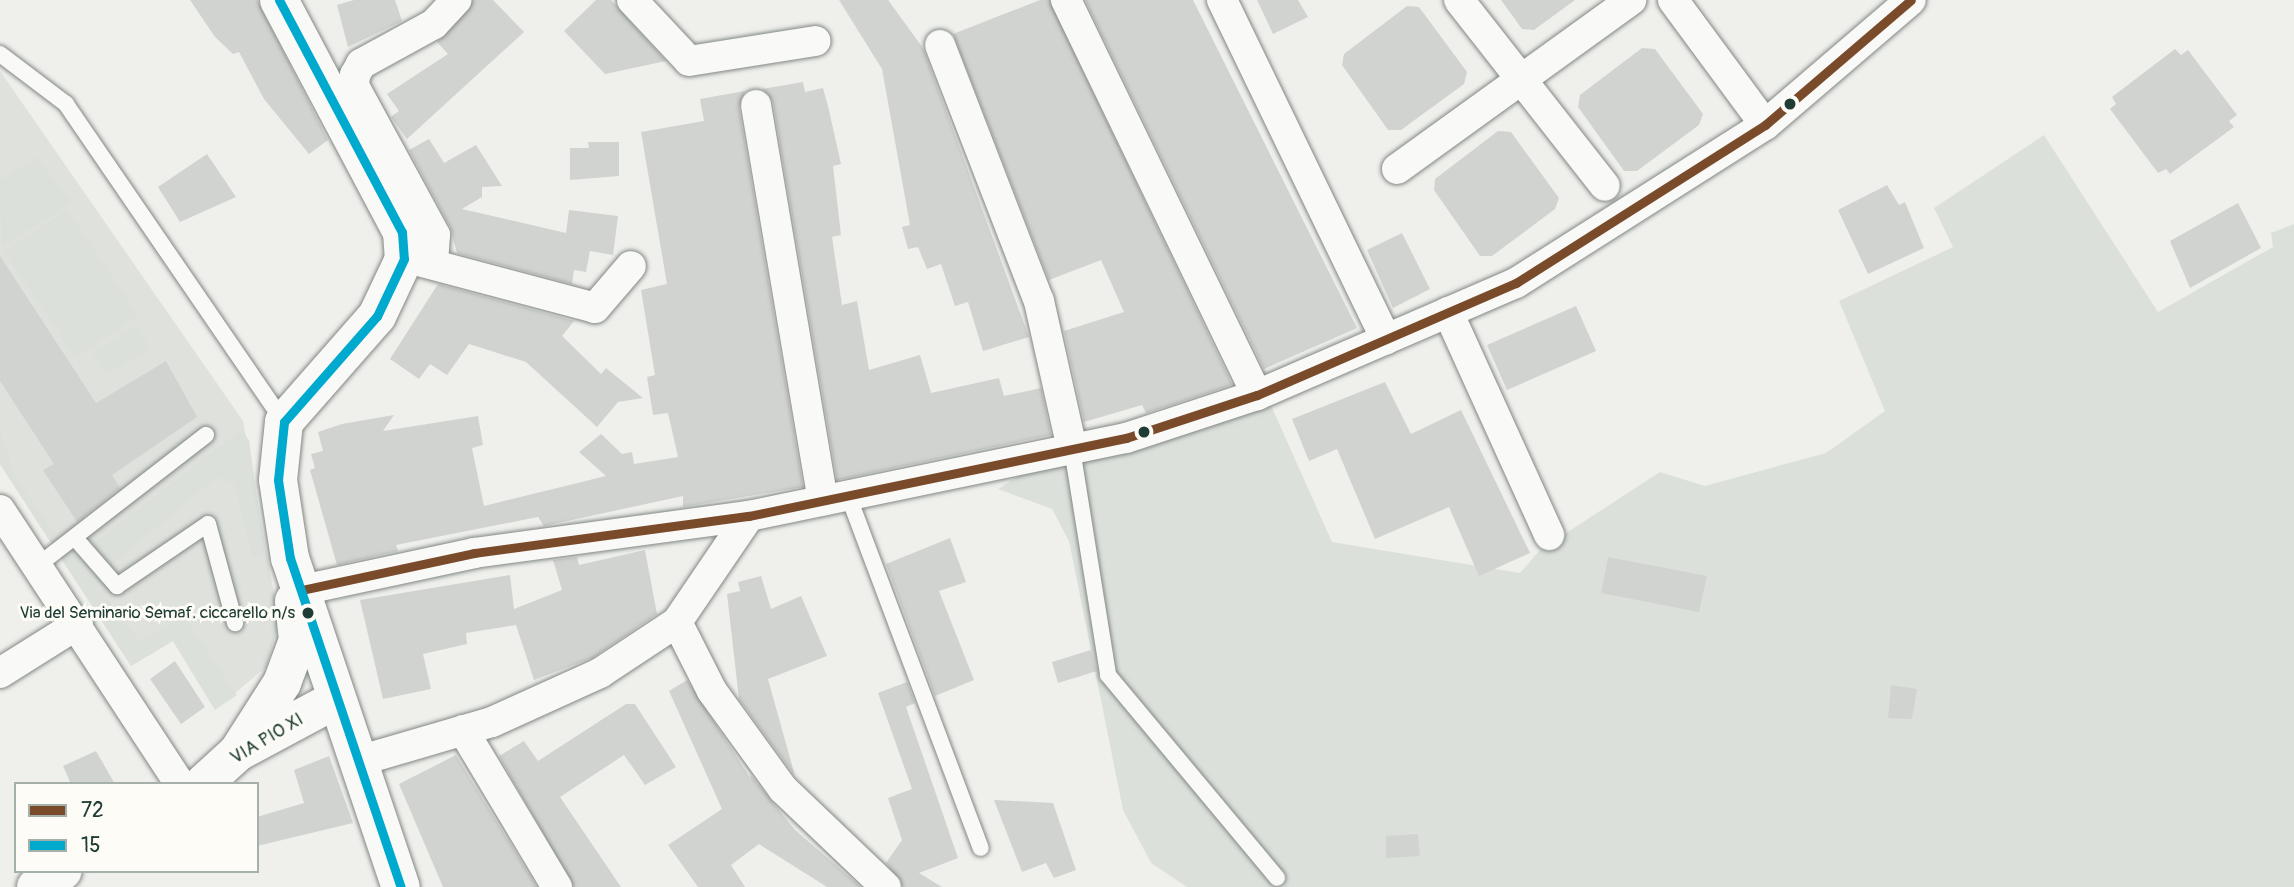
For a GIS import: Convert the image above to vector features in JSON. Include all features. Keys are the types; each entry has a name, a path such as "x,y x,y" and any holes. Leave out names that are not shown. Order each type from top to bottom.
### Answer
{"main road":[{"path":"279,0 391,205 418,261 377,316 284,422 278,480 296,574 355,762 401,887"},
{"path":"238,752 282,683 298,640 296,574"},
{"name":"VIA PIO XI","path":"205,782 238,752 335,700"},
{"path":"36,887 60,873"}],"street":[{"path":"456,0 434,24 361,64 355,75 354,86 435,235 418,261 595,308 631,266"},
{"path":"632,0 689,61 815,41"},
{"path":"1066,0 1257,395"},
{"path":"1222,0 1385,339"},
{"path":"1459,0 1605,186"},
{"path":"1397,169 1631,0"},
{"path":"1673,0 1765,125"},
{"path":"296,574 749,516 1072,449 1257,395 1516,282 1765,125 1911,0"},
{"path":"940,45 1040,301 1072,449"},
{"path":"756,105 835,497"},
{"path":"1448,312 1549,535"},
{"path":"0,510 78,624 179,782"},
{"path":"355,762 463,730 600,673 677,622 749,516"},
{"path":"677,622 712,691 783,789 886,887"},
{"path":"0,673 78,624"},
{"path":"463,730 557,887"}],"lane":[{"path":"0,54 66,104 284,422"},
{"path":"37,566 206,435"},
{"path":"1072,449 1108,675 1277,878"},
{"path":"835,497 981,848"},
{"path":"75,538 117,586 208,524 235,623"}],"shaded area":[{"path":"0,71 243,421 279,622 266,667 215,710 173,641 131,666 0,464"},
{"path":"2044,135 2158,312 2273,247 2271,233 2294,224 2294,887 1187,887 1151,863 1123,810 1069,541 1052,509 998,489 1023,473 1270,403 1332,542 1520,573 1540,550 1660,472 1705,486 1826,453 1885,411 1839,301 1953,247 1934,208"},
{"path":"36,157 73,203 2,246 0,180"},
{"path":"67,210 138,315 75,357 4,252"},
{"path":"137,326 150,348 106,375 93,353"},
{"path":"241,430 249,440 265,555 253,557 234,484 217,477 111,565 93,544"},
{"path":"0,432 17,481 55,534 49,540 0,464"},
{"path":"72,553 140,642 184,616 237,695 215,710 173,641 131,666 62,560"}],"building":[{"path":"190,0 257,0 328,140 309,154 264,99 239,52 233,54 215,37"},
{"path":"354,0 395,0 402,21 348,47 337,5"},
{"path":"473,0 493,0 524,32 407,139 391,117 399,111 387,94 448,54 437,42"},
{"path":"596,0 611,0 666,61 605,74 564,31"},
{"path":"839,0 888,0 923,48 1029,337 983,351 968,302 955,306 941,264 927,269 918,247 908,249 902,227 910,225 882,69"},
{"path":"1040,0 1049,0 1232,384 1226,387 1146,413 1142,405 1084,422 1064,331 1124,312 1101,260 1049,280 953,34"},
{"path":"1085,0 1193,0 1357,328 1264,369"},
{"path":"1257,0 1298,0 1308,17 1273,34"},
{"path":"1501,0 1575,0 1534,30 1522,29"},
{"path":"1407,6 1419,7 1467,72 1464,84 1401,130 1388,130 1342,65 1344,54"},
{"path":"1642,48 1655,49 1703,114 1699,125 1637,171 1624,171 1578,107 1580,95"},
{"path":"2175,49 2181,55 2188,50 2237,115 2229,121 2234,127 2170,174 2166,169 2158,173 2110,109 2116,104 2112,97"},
{"path":"803,82 805,92 823,88 828,106 841,164 833,166 841,235 832,237 842,305 857,301 869,370 920,355 931,393 999,378 1004,396 1041,388 1051,435 837,480 773,102 762,89"},
{"path":"745,91 739,108 803,487 683,507 683,496 544,526 538,517 396,545 398,551 337,565 310,470 315,468 311,454 323,451 318,432 342,424 394,415 383,431 478,416 483,445 472,448 484,506 606,476 579,452 601,434 622,454 632,452 634,464 678,457 668,413 653,415 647,377 655,375 641,290 667,284 641,132 704,121 700,99"},
{"path":"1498,131 1511,132 1559,198 1555,209 1492,256 1480,256 1434,190 1435,179"},
{"path":"429,139 444,163 476,145 502,186 482,187 482,197 462,209 566,233 569,210 618,216 613,255 590,251 586,272 574,270 572,284 457,253 450,227 409,150"},
{"path":"588,142 619,142 619,176 570,180 570,148 589,148"},
{"path":"207,154 236,197 180,222 158,187"},
{"path":"1887,185 1899,205 1905,202 1924,248 1868,274 1838,210"},
{"path":"2238,203 2261,248 2190,288 2170,241"},
{"path":"1402,233 1430,289 1393,308 1367,250"},
{"path":"0,256 96,403 166,361 197,417 112,475 120,488 77,522 43,470 54,464 0,381"},
{"path":"438,284 574,321 562,336 601,374 606,368 643,398 618,402 597,427 526,362 469,344 447,375 430,364 419,379 390,359"},
{"path":"1576,306 1596,351 1507,390 1487,345"},
{"path":"1385,382 1411,434 1461,410 1530,553 1479,576 1449,507 1375,539 1337,449 1309,461 1292,419"},
{"path":"950,538 966,582 939,591 974,680 935,696 886,564"},
{"path":"645,550 657,614 592,658 534,680 516,625 466,633 467,644 423,654 431,689 383,699 360,600 510,575 514,609 562,590 553,560 577,557 579,565"},
{"path":"1608,557 1707,576 1699,612 1601,593"},
{"path":"761,576 771,609 801,596 827,656 768,679 795,776 739,699 727,594 740,591 738,582"},
{"path":"1091,650 1097,671 1058,683 1052,662"},
{"path":"175,661 205,707 181,724 150,679"},
{"path":"687,680 751,779 750,774 795,830 861,887 827,887 759,844 731,865 745,887 698,887 668,845 722,809 669,691"},
{"path":"907,682 915,703 906,707 958,858 919,873 942,887 903,887 886,863 902,840 888,798 912,789 878,693"},
{"path":"1891,685 1917,689 1912,719 1888,718"},
{"path":"626,704 635,704 676,767 645,785 624,755 560,797 621,887 574,887 499,756 524,741 538,761"},
{"path":"96,751 114,782 70,782 63,766"},
{"path":"456,755 537,887 443,887 399,784"},
{"path":"329,756 353,823 259,846 259,816 304,803 294,770"},
{"path":"994,800 1053,803 1076,870 1054,878 1046,863 1022,872"},
{"path":"1418,834 1420,856 1386,858 1386,836"}],"transit line":[{"name":"15","path":"279,0 402,232 404,259 377,316 284,422 278,480 290,558 401,887"},
{"name":"72","path":"302,590 474,553 749,516 1126,438 1257,395 1516,283 1765,125 1911,0"}],"place":[{"name":"Via del Seminario Semaf. ciccarello n/s","path":"308,613"}]}
